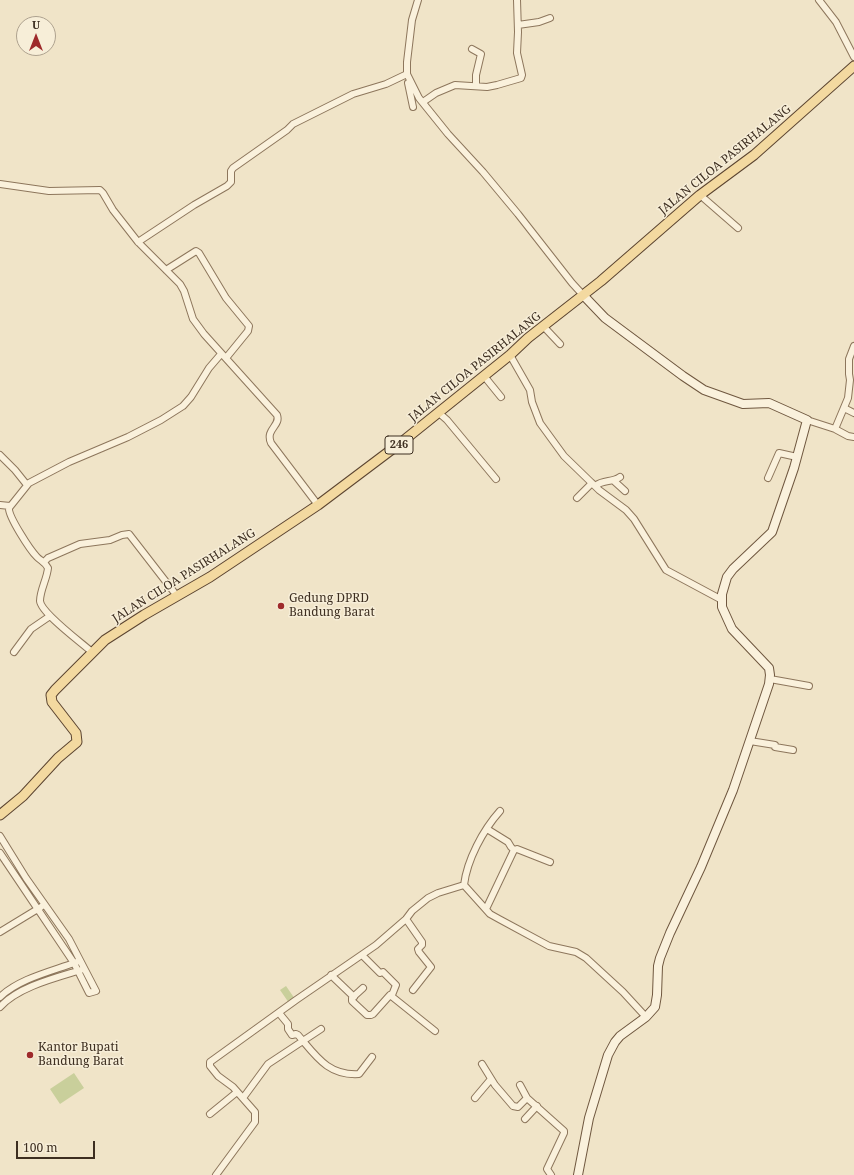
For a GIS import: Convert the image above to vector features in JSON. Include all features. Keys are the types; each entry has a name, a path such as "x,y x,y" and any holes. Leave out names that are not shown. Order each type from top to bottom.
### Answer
{"main road":[{"name":"JALAN CILOA PASIRHALANG","path":"0,815 23,796 58,758 77,742 76,733 52,702 51,695 105,640 144,615 210,577 318,505 439,414 583,295 700,195 754,155 854,66"}],"street":[{"path":"413,107 408,84 407,62 411,30 418,0"},
{"path":"422,102 450,86 462,84 476,86 497,85 522,77 517,54 517,0"},
{"path":"819,0 836,22 854,57"},
{"path":"518,25 539,22 550,18"},
{"path":"472,49 481,54 476,75 476,86"},
{"path":"408,77 422,102 513,208 572,283 612,322 683,376 704,390 743,404 769,403 807,420 854,437"},
{"path":"138,242 194,205 227,186 231,182 231,171 233,168 287,130 293,124 353,94 408,77"},
{"path":"0,184 49,191 100,190 103,193 113,210 138,242 180,284 184,291 193,318 224,356 277,415 277,422 271,430 269,438 271,443 318,505"},
{"path":"700,195 738,228"},
{"path":"93,653 42,608 40,595 48,569 44,562 36,556 8,513 10,506 27,485 69,462 128,437 162,420 183,406 191,397 209,368 224,356 248,331 249,326 226,298 199,252 196,250 166,270"},
{"path":"544,326 560,344"},
{"path":"835,429 847,400 850,380 848,361 854,346"},
{"path":"510,355 530,390 532,402 540,423 564,456 593,484 634,519 666,570 722,600"},
{"path":"484,376 501,397"},
{"path":"847,400 854,402"},
{"path":"844,408 854,413"},
{"path":"439,414 447,420 496,479"},
{"path":"578,1175 589,1118 608,1055 620,1036 646,1017 653,1009 656,1002 658,966 664,948 701,867 733,790 770,679 770,672 766,665 732,629 722,607 722,594 727,577 733,569 772,532 797,457 807,420"},
{"path":"768,478 779,453 797,457"},
{"path":"0,455 27,485"},
{"path":"577,498 593,484 603,481 614,481 620,477"},
{"path":"614,481 626,491"},
{"path":"0,505 10,506"},
{"path":"44,562 48,558 80,544 110,540 129,534 177,596"},
{"path":"14,652 31,629 50,616"},
{"path":"770,679 809,686"},
{"path":"750,741 775,745 775,747 793,750"},
{"path":"464,885 468,862 486,829 500,811"},
{"path":"486,829 508,842 514,850 517,849 550,862"},
{"path":"0,836 26,878 69,939 77,962 77,971 89,993 96,991 84,969 77,962 38,909 0,853"},
{"path":"486,909 514,850"},
{"path":"464,885 490,914 549,946 576,952 586,958 619,988 646,1017"},
{"path":"216,1175 255,1122 255,1112 237,1092 218,1076 209,1064 235,1043 390,934 412,911 434,895 464,885"},
{"path":"0,932 46,905"},
{"path":"406,919 422,942 418,950 419,952 431,966 413,990"},
{"path":"362,955 380,973 383,972 396,985 392,995 390,995 373,1014 369,1016 353,1002 352,998 364,988"},
{"path":"0,997 4,993 22,983 77,962"},
{"path":"0,1007 7,1000 23,991 84,969"},
{"path":"331,975 354,997"},
{"path":"392,995 435,1031"},
{"path":"279,1013 288,1024 288,1029 292,1034 296,1034 323,1063 337,1072 359,1074 372,1057"},
{"path":"243,1098 268,1064 321,1029"},
{"path":"482,1064 503,1098 513,1106 516,1108 527,1098"},
{"path":"490,1091 493,1082"},
{"path":"475,1098 493,1082"},
{"path":"520,1085 527,1098 564,1130 547,1169 551,1175"},
{"path":"210,1114 237,1092"},
{"path":"525,1119 537,1106"}],"green space":[{"path":"286,986 295,999 289,1003 280,990"},
{"path":"74,1073 84,1088 60,1104 50,1089"}],"place":[{"name":"Gedung DPRD Bandung Barat","path":"281,606"},
{"name":"Kantor Bupati Bandung Barat","path":"30,1055"}]}
